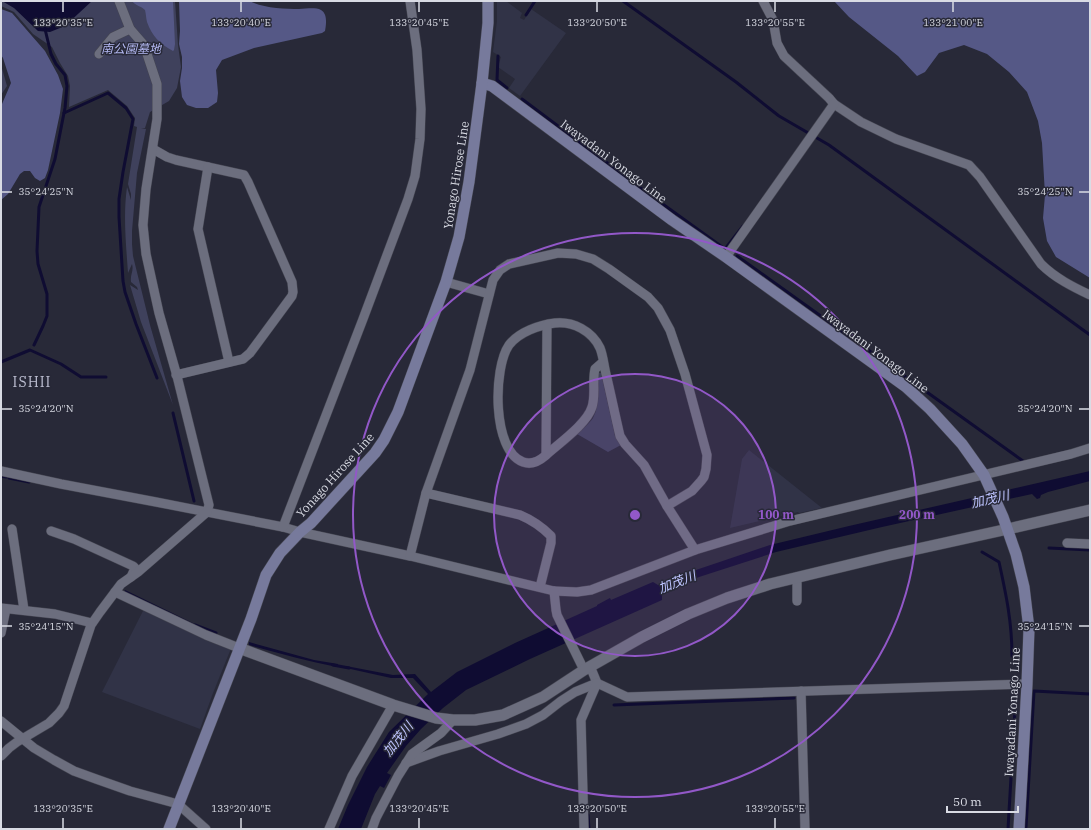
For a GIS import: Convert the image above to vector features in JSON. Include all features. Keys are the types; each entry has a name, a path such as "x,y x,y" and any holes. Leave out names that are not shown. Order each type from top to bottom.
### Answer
{"main road":[{"name":"Yonago Hirose Line","path":"169,829 251,619 266,575 280,553 366,464 384,440 398,412 446,282 459,237 469,182 482,83 488,23 488,1"},
{"name":"Iwayadani Yonago Line","path":"482,83 492,86 672,220 726,257 906,387 930,409 962,444 985,478 1003,517 1016,554 1024,587 1029,629 1018,829"}],"street":[{"path":"1,756 22,738 48,724 64,706 92,623 120,584 138,572 207,512 209,505 159,314 146,254 143,225 146,189 157,119 157,84 144,45 130,29 119,1"},
{"path":"283,527 363,319 408,199 415,176 420,139 421,109 417,50 410,1"},
{"path":"762,1 773,20 777,43 784,56 834,104 861,122 896,139 969,165 980,177 1042,264 1058,278 1090,295"},
{"path":"99,54 113,37 130,29"},
{"path":"726,257 834,104"},
{"path":"153,149 166,157 176,160 244,175 292,282 292,296 250,353 243,359 176,375"},
{"path":"208,167 198,229 229,362"},
{"path":"410,556 426,493 470,370 493,280 500,270 509,264 558,253 576,254 593,259 609,269 648,298 658,308 670,330 685,374 707,455 706,469 701,481 692,491 668,506"},
{"path":"446,282 489,294"},
{"path":"603,362 595,369 593,406 582,424 539,461 525,463 519,461 505,444 502,436 498,395 499,379 504,355 509,346 514,340 525,333 547,325 564,323 576,326 588,332 600,348 620,436 625,444 644,465 695,550"},
{"path":"546,455 547,325"},
{"path":"1,471 283,527 554,591 577,592 591,590 695,550 790,521 985,478 1090,448"},
{"path":"426,493 520,515 532,520 544,529 551,536 551,543 540,587"},
{"path":"115,592 206,635 397,706 436,718 475,720 503,716 543,698 585,666 688,614 734,596 797,577 1090,510"},
{"path":"12,529 24,610"},
{"path":"51,531 74,539 133,566 135,568 131,577"},
{"path":"1067,543 1090,544"},
{"path":"797,577 797,601"},
{"path":"554,591 557,615 585,666 597,683 627,697 1027,684"},
{"path":"1,633 3,608 55,614 92,623"},
{"path":"406,763 439,751 498,734 526,724 543,715 575,692 597,683"},
{"path":"584,829 581,720 597,683"},
{"path":"801,691 805,829"},
{"path":"329,829 352,776 397,706"},
{"path":"372,829 394,783 412,754 441,734 453,720"},
{"path":"1,721 44,754 74,771 130,791 178,804 206,829"}],"shaded area":[{"path":"132,1 173,1 175,44 173,51 160,42 154,35 147,22 145,10"},
{"path":"179,1 250,1 273,8 319,9 325,14 326,17 325,31 322,33 254,48 222,60 216,70 218,93 217,102 208,108 196,108 187,105 182,97 180,81 182,57 179,44"},
{"path":"497,1 506,1 522,13 520,18 524,20 531,9 566,33 520,96 509,88 515,79 498,67 501,57 493,52 497,21"},
{"path":"834,1 1090,1 1090,278 1056,257 1047,241 1043,218 1045,195 1042,143 1038,121 1027,92 1009,72 987,54 964,45 939,53 925,72 917,76 898,56 849,17"},
{"path":"1,9 12,13 45,51 58,75 63,89 60,113 45,178 40,181 35,178 30,171 24,171 20,174 8,194 1,200 1,104 11,83 1,55"},
{"path":"749,450 822,508 730,528 742,459"},
{"path":"144,609 232,646 200,729 102,692"}],"green space":[{"name":"南公園墓地","path":"1,1 175,1 181,67 177,88 169,101 150,112 145,128 141,128 146,129 137,173 132,231 133,256 150,325 173,405 141,322 130,285 138,290 137,287 131,282 133,269 132,264 128,273 125,209 127,187 131,200 128,184 137,127 134,126 135,118 127,106 108,90 69,107 70,86 68,76 52,47 33,34 14,12 1,6"},
{"path":"1,65 7,86 1,95"},
{"path":"598,373 601,373 615,436 621,445 608,452 577,434 593,418 597,408"}],"water":[{"path":"2,1 92,1 65,26 50,32 38,31 14,8"},
{"name":"加茂川","path":"1090,471 1090,481 1048,492 1041,495 1040,498 1037,499 1032,494 776,552 699,577 662,592 662,600 530,659 466,690 443,708 406,746 387,773 391,775 384,788 380,786 375,794 361,829 338,829 367,767 389,732 428,694 413,678 391,678 346,668 346,666 393,675 415,674 431,692 457,672 515,643 597,606 610,598 611,600 653,582 658,585 696,570 770,545"},
{"path":"125,590 199,626 198,627 124,592"},
{"path":"249,642 314,660 338,664 337,667 304,660 249,645"}],"waterway":[{"path":"526,15 535,1"},
{"path":"623,1 736,82 779,116 829,145 1090,335"},
{"path":"34,345 47,316 47,294 38,264 37,251 39,207 55,159 65,108 67,86 65,75 56,64 51,54 45,29"},
{"path":"498,56 497,80 507,88"},
{"path":"64,113 108,93 126,108 133,119 119,199 123,281 125,292 136,324 157,378"},
{"path":"522,99 725,249 743,226"},
{"path":"737,256 1023,461"},
{"path":"1,362 30,350 61,364 81,377 106,377"},
{"path":"173,413 194,501"},
{"path":"1,476 6,477"},
{"path":"9,478 29,482"},
{"path":"1049,548 1090,550"},
{"path":"982,552 999,562 1010,620 1012,656"},
{"path":"195,625 216,633"},
{"path":"333,665 349,668"},
{"path":"1026,827 1034,691 1090,694"},
{"path":"1008,829 1016,692"},
{"path":"614,705 794,698"},
{"path":"588,815 589,829"}],"district":[{"name":"ISHII","path":"32,382"}]}
